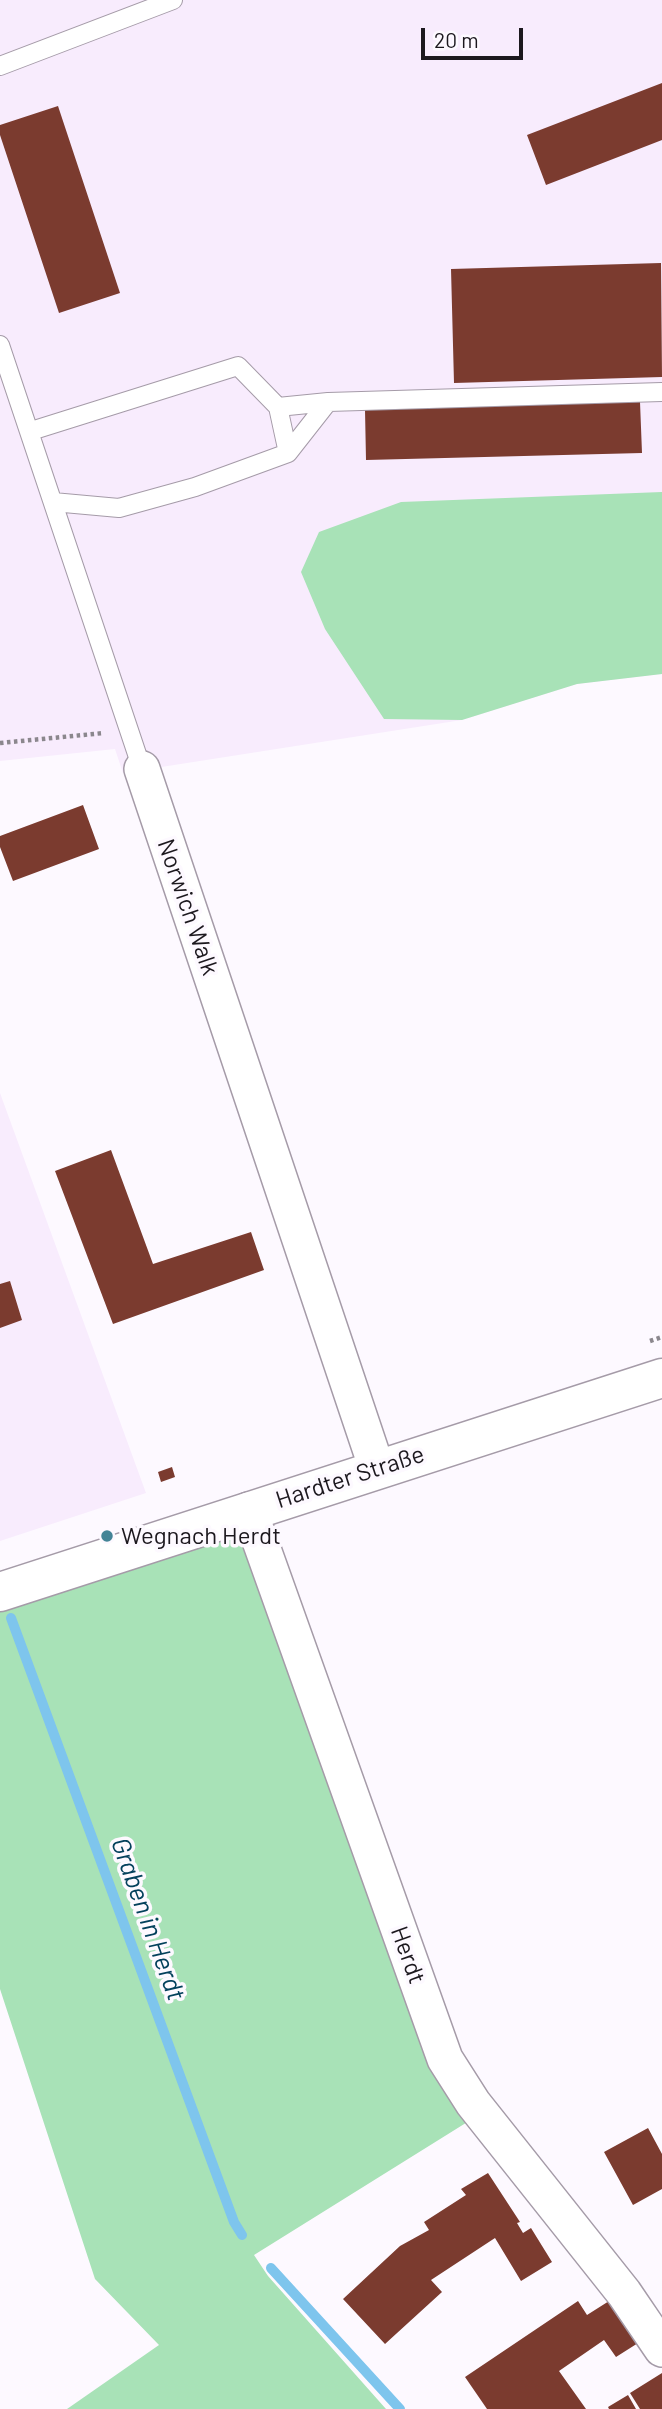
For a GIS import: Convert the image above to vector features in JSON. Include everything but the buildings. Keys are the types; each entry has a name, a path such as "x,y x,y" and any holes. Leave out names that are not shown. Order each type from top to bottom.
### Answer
{"main road":[{"name":"Hardter Straße","path":"0,1592 662,1378"}],"street":[{"name":"Norwich Walk","path":"142,769 377,1469"},
{"name":"Herdt","path":"248,1510 445,2059 473,2104 624,2293 662,2349"}],"lane":[{"path":"0,66 173,0"},
{"name":"Norwich Walk","path":"0,345 31,430 142,769"},
{"path":"31,430 238,366 278,407 288,453"},
{"path":"278,407 328,402 662,392"},
{"path":"53,502 119,508 195,487 288,453 328,402"}],"path":[{"path":"0,743 129,731"}],"shaded area":[{"path":"0,0 662,0 662,674 577,684 462,720 123,773 115,749 0,761"},
{"path":"0,1093 146,1493 0,1541"}],"green space":[{"path":"662,492 662,674 577,684 462,720 384,719 325,629 301,572 319,532 401,502"},
{"path":"249,1510 469,2121 254,2255 268,2276 386,2409 67,2409 159,2345 95,2279 0,1989 0,1592"}],"waterway":[{"name":"Graben in Herdt","path":"11,1618 234,2222 242,2235"},
{"name":"Graben in Herdt","path":"271,2268 400,2409"}],"place":[{"name":"Wegnach Herdt","path":"107,1536"}]}
